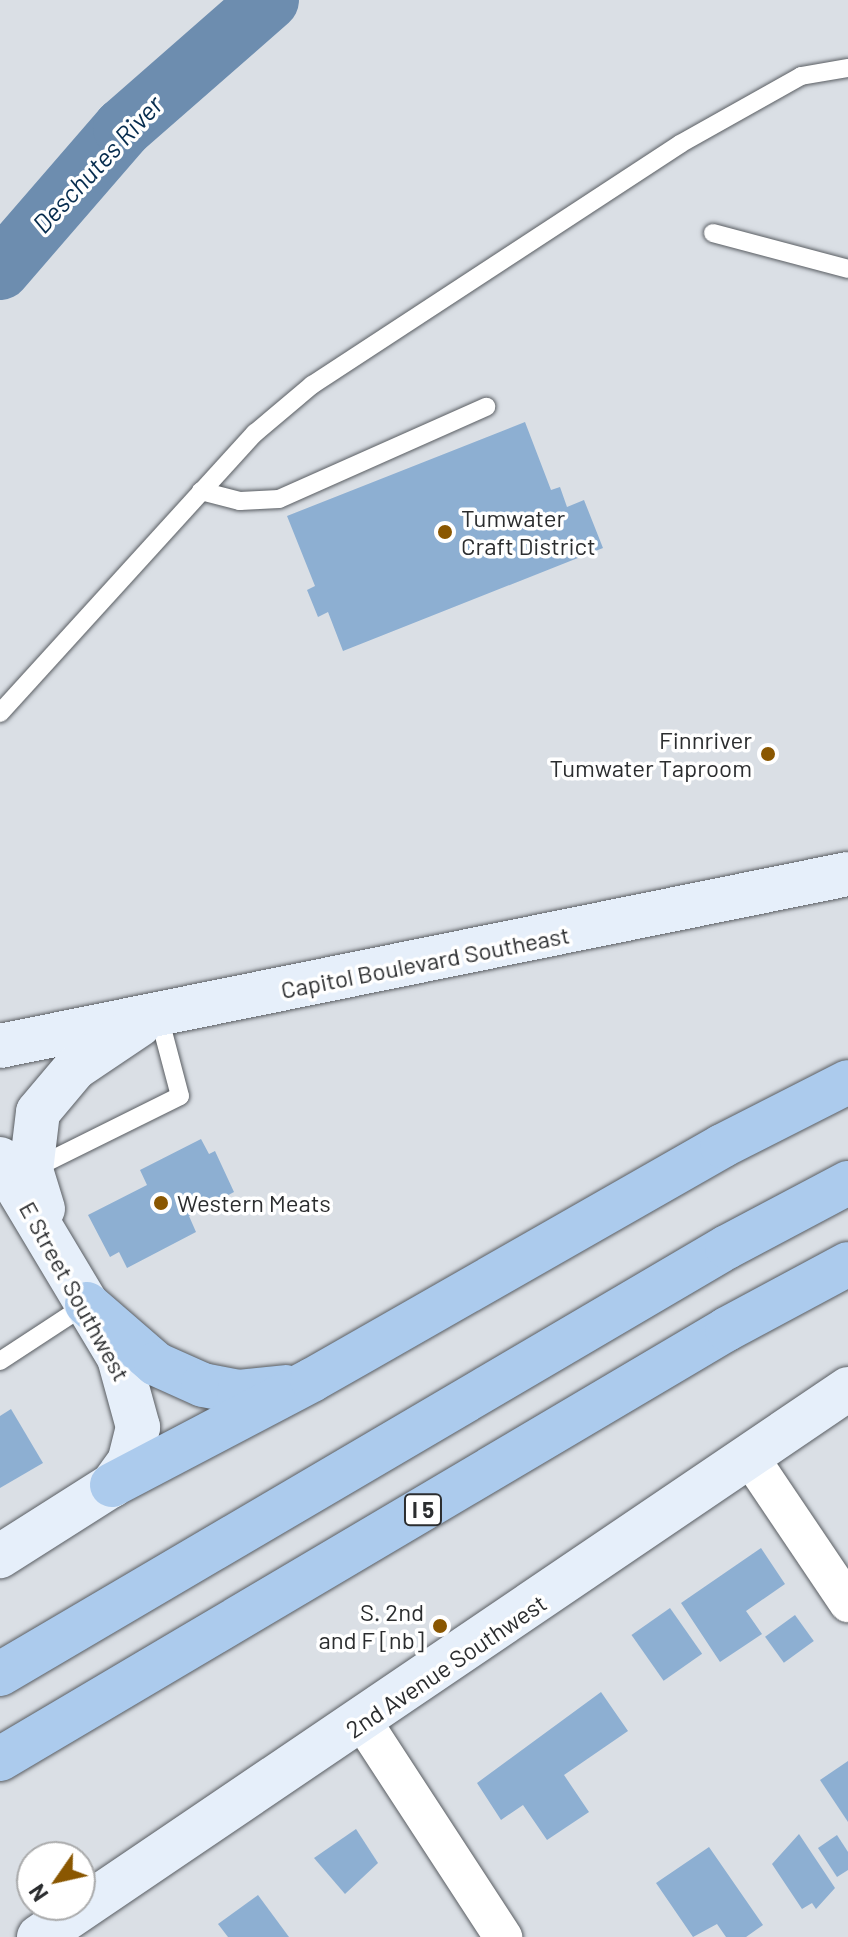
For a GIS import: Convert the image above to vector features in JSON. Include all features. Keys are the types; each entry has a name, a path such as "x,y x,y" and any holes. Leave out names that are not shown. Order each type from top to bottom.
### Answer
{"highway":[{"path":"112,1485 312,1380 722,1146 848,1082"},
{"path":"0,1674 727,1247 848,1183"},
{"name":"I 5","path":"0,1759 727,1329 848,1264"},
{"path":"87,1304 156,1364 203,1385 239,1392 312,1380"}],"main road":[{"name":"Capitol Boulevard Southeast","path":"0,1046 439,961 848,874"},
{"path":"15,1164 52,1091 75,1068 158,1013"},
{"name":"E Street Southwest","path":"15,1164 55,1250 119,1358 138,1427 129,1462 112,1485"},
{"name":"2nd Avenue Southwest","path":"39,1937 363,1722 751,1459 848,1389"},
{"path":"0,1556 112,1485"}],"street":[{"path":"751,1459 848,1603"},
{"path":"363,1722 503,1937"}],"lane":[{"path":"0,713 201,491 312,385 429,304 693,136 801,76 848,68"},
{"path":"713,233 848,269"},
{"path":"201,491 240,501 279,499 486,407"},
{"path":"15,1164 180,1096 158,1013"},
{"path":"0,1361 87,1304"}],"building":[{"name":"Tumwater Craft District","path":"525,422 551,490 560,487 567,507 584,500 603,548 343,651 328,612 318,617 307,590 315,586 287,516"},
{"name":"Western Meats","path":"201,1139 209,1154 215,1151 234,1192 189,1216 196,1232 127,1268 119,1252 110,1257 88,1215 147,1185 140,1170"},
{"path":"11,1409 43,1463 0,1488 0,1416"},
{"path":"761,1548 785,1584 746,1611 762,1634 720,1662 681,1603"},
{"path":"670,1608 702,1654 664,1681 631,1635"},
{"path":"795,1615 814,1641 784,1663 765,1637"},
{"path":"601,1692 628,1731 564,1775 589,1812 547,1840 523,1805 501,1820 477,1783"},
{"path":"848,1761 848,1822 820,1780"},
{"path":"356,1829 378,1863 345,1894 314,1858"},
{"path":"799,1834 835,1888 816,1909 812,1903 802,1909 772,1864"},
{"path":"837,1835 848,1852 848,1870 837,1877 818,1848"},
{"path":"709,1847 763,1925 746,1937 726,1937 717,1924 693,1937 656,1883"},
{"path":"258,1895 289,1937 228,1937 218,1924"}],"waterway":[{"name":"Deschutes River","path":"0,270 123,128 269,0"}],"place":[{"name":"Tumwater Craft District","path":"445,532"},
{"name":"Finnriver Tumwater Taproom","path":"768,754"},
{"name":"Western Meats","path":"161,1203"},
{"name":"S. 2nd and F [nb]","path":"440,1626"}]}
